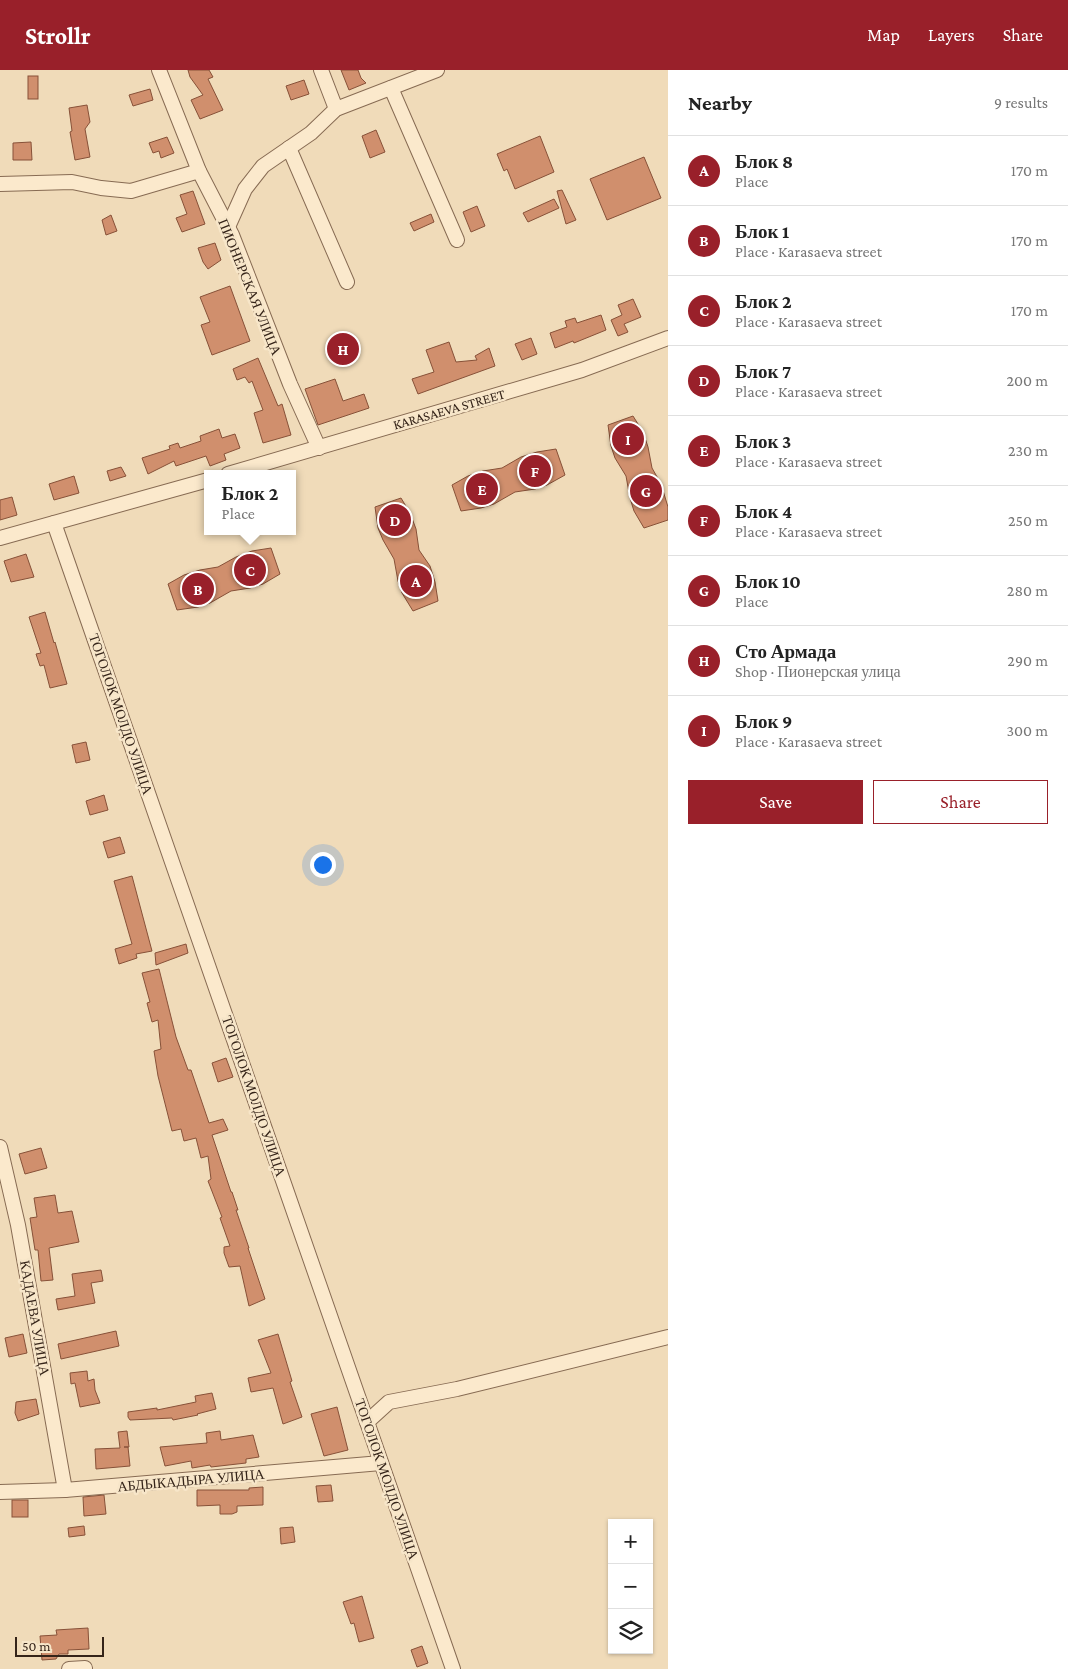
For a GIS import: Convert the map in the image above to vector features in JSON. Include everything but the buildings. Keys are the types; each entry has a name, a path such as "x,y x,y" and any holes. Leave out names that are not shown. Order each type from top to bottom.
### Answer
{"street":[{"name":"ПИОНЕРСКАЯ УЛИЦА","path":"160,70 199,170 228,227 290,384 319,448"},
{"path":"321,70 336,109"},
{"path":"228,227 245,189 263,166 311,133 336,109 436,70"},
{"path":"391,88 457,240"},
{"path":"289,148 347,282"},
{"path":"0,184 72,182 102,188 131,190 199,170"},
{"name":"KARASAEVA STREET","path":"242,470 582,370 668,338"},
{"path":"0,538 204,481"},
{"name":"ТОГОЛОК МОЛДО УЛИЦА","path":"54,523 453,1669"},
{"name":"КАДАЕВА УЛИЦА","path":"0,1147 18,1225 65,1490"},
{"path":"367,1422 389,1402 456,1390 668,1337"},
{"name":"АБДЫКАДЫРА УЛИЦА","path":"0,1492 65,1490 381,1463"},
{"path":"69,1669 85,1668"}],"place":[{"name":"Сто Армада","path":"343,349"},
{"name":"Блок 9","path":"628,439"},
{"name":"Блок 4","path":"535,471"},
{"name":"Блок 3","path":"482,489"},
{"name":"Блок 10","path":"646,491"},
{"name":"Блок 7","path":"395,520"},
{"name":"Блок 2","path":"250,570"},
{"name":"Блок 8","path":"416,581"},
{"name":"Блок 1","path":"198,589"}]}
